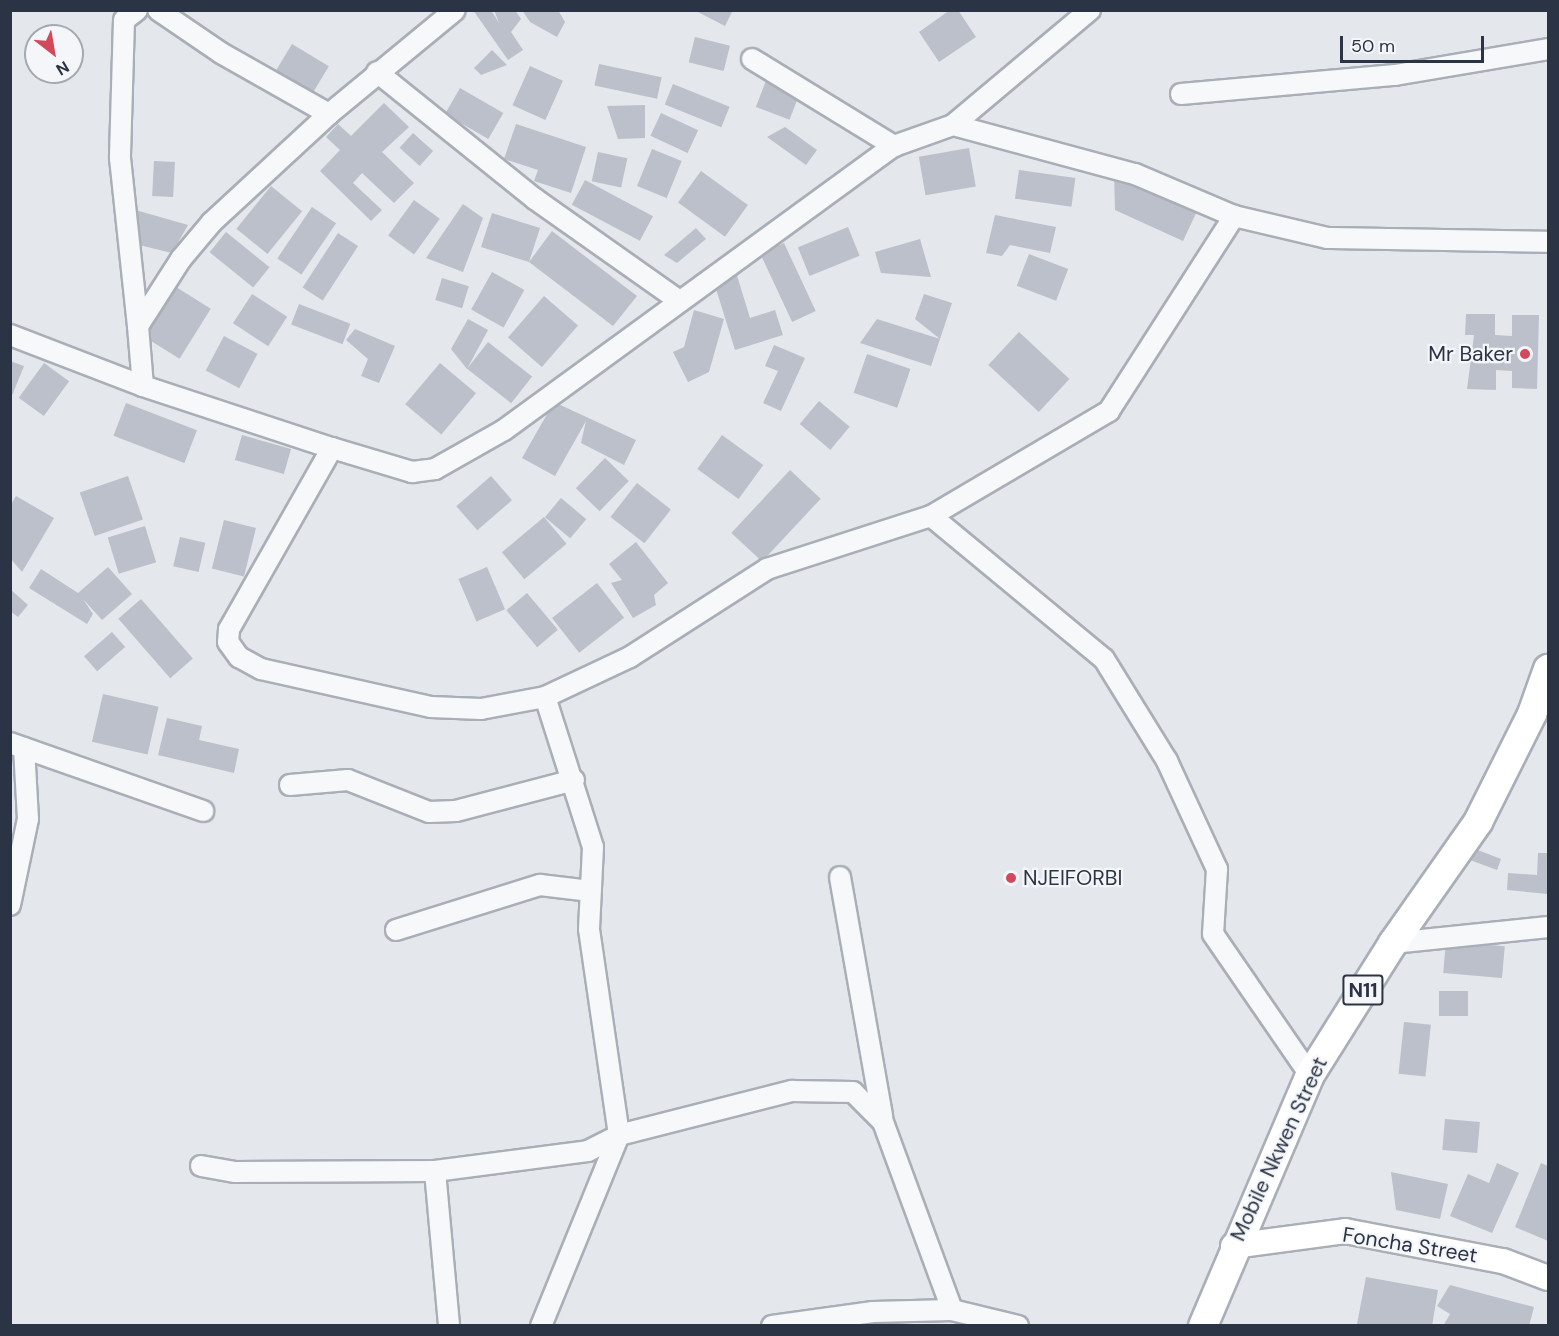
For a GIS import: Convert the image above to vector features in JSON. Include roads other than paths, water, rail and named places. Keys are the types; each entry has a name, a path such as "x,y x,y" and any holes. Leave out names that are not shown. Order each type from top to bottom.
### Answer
{"highway":[{"name":"Mobile Nkwen Street","path":"1203,1326 1233,1246 1310,1075 1393,943 1478,822 1532,714 1548,669"}],"main road":[{"name":"Foncha Street","path":"1233,1246 1345,1232 1503,1261 1548,1278"}],"street":[{"path":"137,10 124,20 120,158 143,386"},
{"path":"158,10 221,54 329,114"},
{"path":"138,326 212,222 377,72 455,10"},
{"path":"10,334 143,386 412,472 457,461 677,299 894,146 953,125 1090,10"},
{"path":"1180,94 1395,75 1548,49"},
{"path":"752,59 894,146"},
{"path":"377,72 535,199 677,299"},
{"path":"953,125 1135,174 1234,216 1327,238 1548,242"},
{"path":"332,448 230,629 228,642 239,657 272,672 431,707 481,709 545,697 630,657 767,569 931,516 1109,411 1234,216"},
{"path":"931,516 1104,659 1167,761 1217,869 1213,934 1310,1075"},
{"path":"541,1326 619,1135 589,928 593,847 574,780 545,697"},
{"path":"10,905 28,819 17,745 203,811"},
{"path":"290,785 348,780 429,812 456,812 574,780"},
{"path":"840,877 883,1122 952,1310"},
{"path":"396,930 540,885 591,891"},
{"path":"1393,943 1548,927"},
{"path":"201,1166 235,1172 435,1171 588,1151 619,1135 792,1091 829,1088 853,1092 870,1103 883,1122"},
{"path":"435,1171 449,1326"},
{"path":"772,1326 873,1312 952,1310 1018,1326"}],"place":[{"name":"Mr Baker","path":"1525,354"},
{"name":"NJEIFORBI","path":"1011,878"}]}
